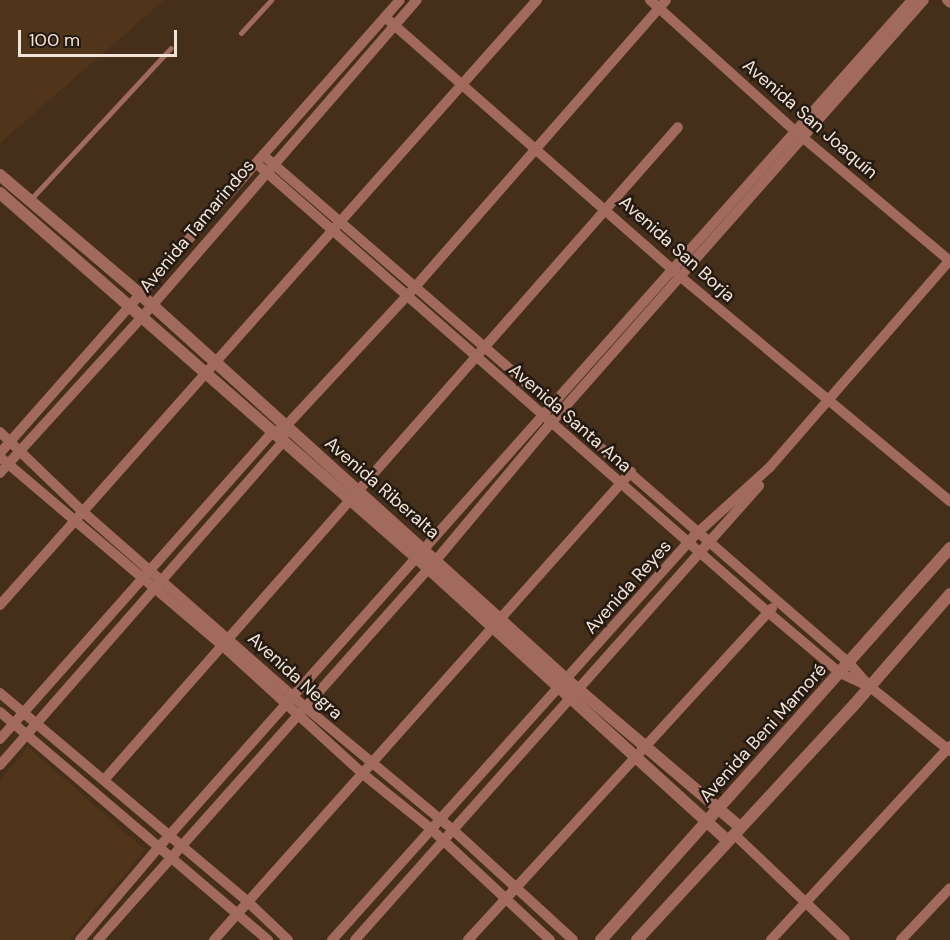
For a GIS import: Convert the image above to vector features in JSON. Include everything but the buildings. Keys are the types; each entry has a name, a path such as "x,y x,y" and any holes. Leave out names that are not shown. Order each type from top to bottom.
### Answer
{"street":[{"name":"Avenida Tamarindos","path":"3,458 18,450 147,311 264,163 400,0"},
{"name":"Avenida Tamarindos","path":"0,473 10,441 141,295 417,0"},
{"path":"0,605 73,520 537,0"},
{"name":"Avenida San Joaquín","path":"650,0 663,4 799,134 950,261"},
{"path":"80,940 159,847 421,554 682,278 912,0"},
{"path":"557,410 673,269 924,0"},
{"path":"946,0 950,3"},
{"path":"0,739 145,573 271,434 285,427 415,287 663,4"},
{"name":"Avenida San Borja","path":"385,17 537,147 682,278 950,501"},
{"path":"104,780 227,643 357,489 678,127"},
{"name":"Avenida Santa Ana","path":"264,163 337,226 485,346 849,663 869,686 949,749"},
{"name":"Avenida Riberalta","path":"2,185 30,200 141,295 147,311 204,374 349,500 421,554 437,559 563,682"},
{"name":"Avenida Riberalta","path":"2,185 130,307 147,311 214,364 357,489 421,554 428,569 491,628 563,682 640,750 720,809 734,834"},
{"name":"Avenida Santa Ana","path":"337,226 406,296 547,421 691,542 769,613 840,673 869,686"},
{"name":"Avenida Reyes","path":"332,940 430,828 691,542 770,467 831,402 950,261"},
{"name":"Avenida Reyes","path":"355,940 950,267"},
{"path":"98,940 170,856 437,559 547,421"},
{"path":"0,765 282,442 285,427"},
{"name":"Avenida Negra","path":"0,432 145,573 293,696 301,711 363,774 430,828 550,940"},
{"name":"Avenida Negra","path":"3,458 73,520 145,573"},
{"path":"214,940 631,472"},
{"name":"Avenida Beni Mamoré","path":"601,940 950,548"},
{"path":"637,940 950,594"},
{"path":"468,940 640,750 769,613 777,600"},
{"name":"Avenida Negra","path":"227,643 286,705 301,711 440,818 517,886 573,940"},
{"path":"0,693 248,902 288,940"},
{"path":"0,712 238,912 268,940"},
{"path":"771,940 949,749"},
{"name":"Avenida Riberalta","path":"640,750 706,824 734,834"},
{"path":"734,834 845,940"},
{"path":"901,940 950,888"}],"lane":[{"path":"241,33 271,0"},
{"path":"30,200 171,48"}],"shaded area":[{"path":"0,0 164,0 0,143"},
{"path":"28,747 145,850 69,940 0,940 0,780"}]}
